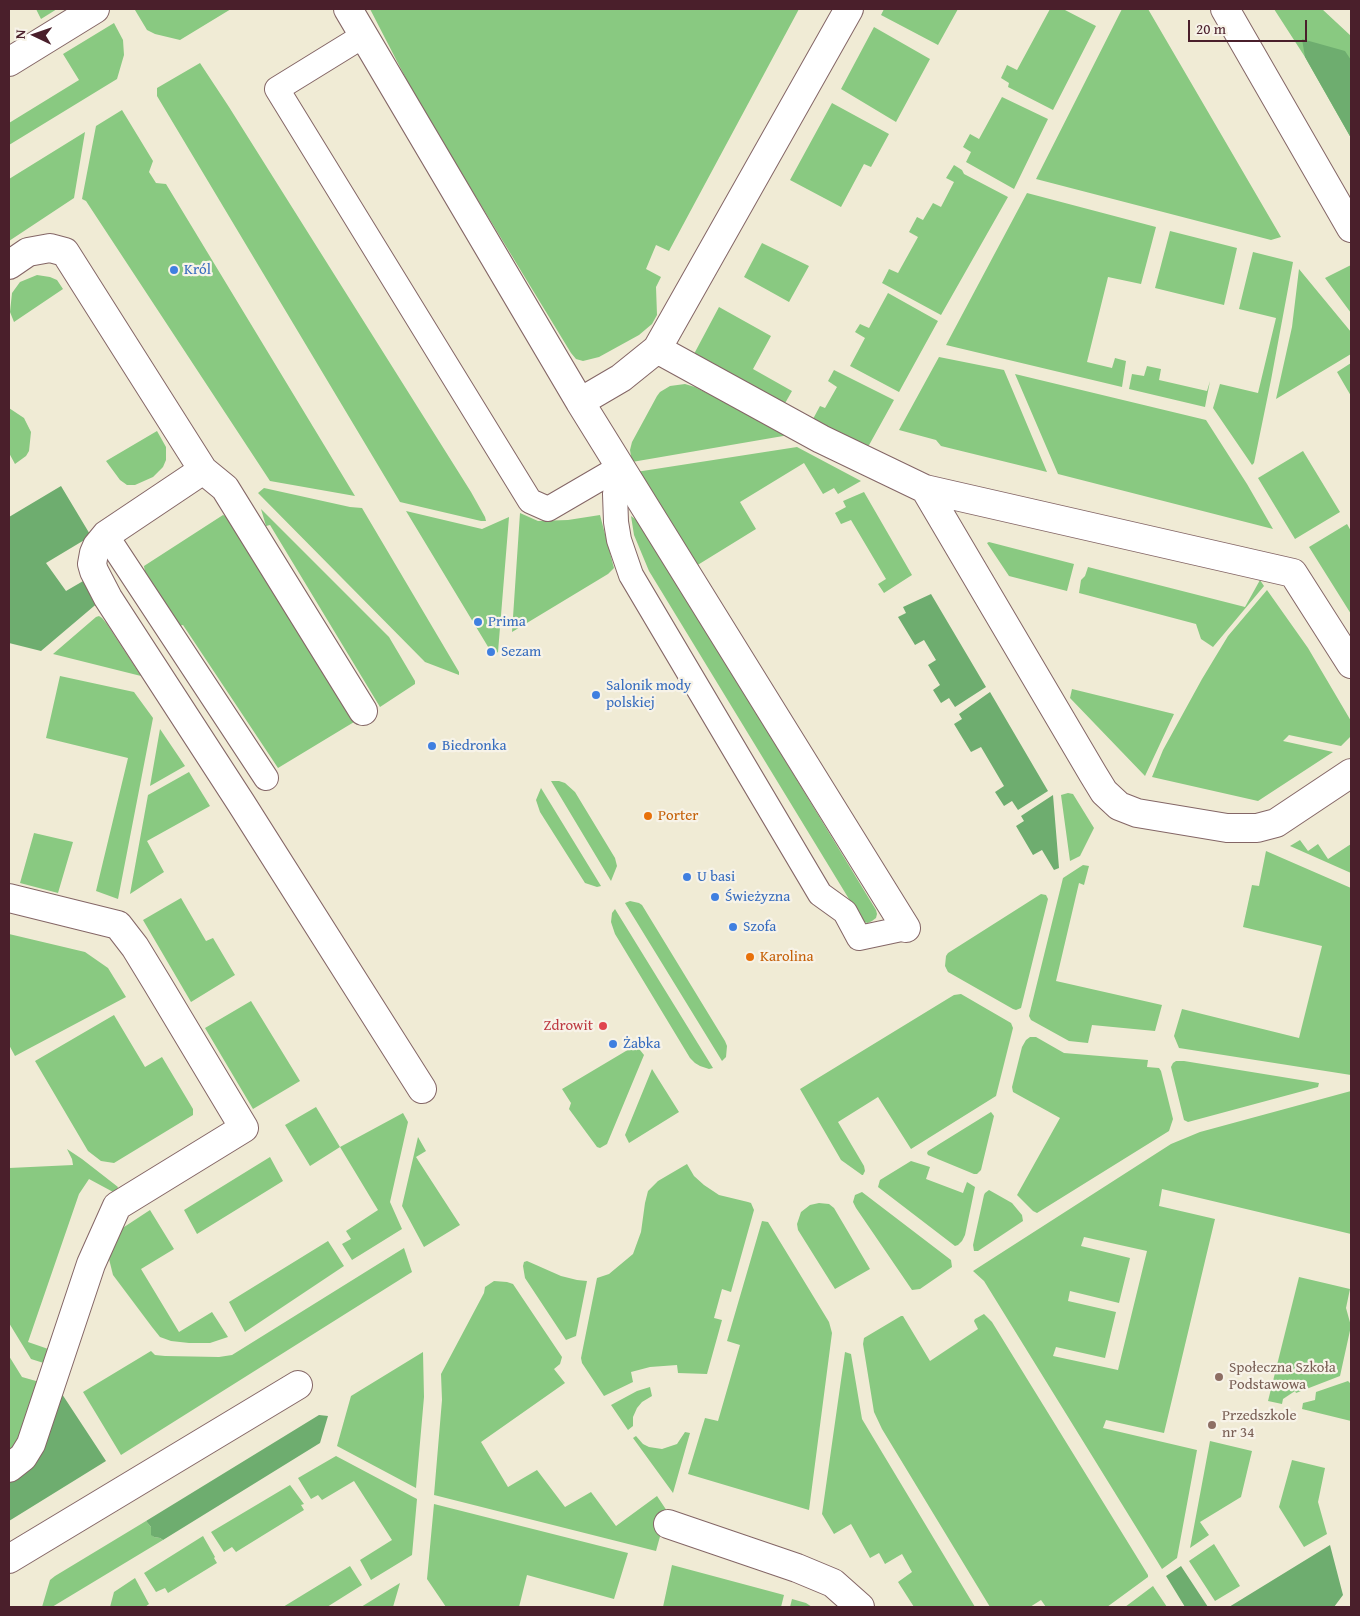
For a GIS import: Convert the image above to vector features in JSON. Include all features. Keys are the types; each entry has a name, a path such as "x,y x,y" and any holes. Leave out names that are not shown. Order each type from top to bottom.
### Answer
{"street":[{"path":"9,62 96,9"},
{"path":"348,9 580,402 906,928"},
{"path":"580,402 621,378 657,349 849,9"},
{"path":"1225,9 1351,228"},
{"path":"9,265 28,252 50,248 65,252 203,470 225,488 363,711"},
{"path":"657,349 822,439 925,489 1293,572 1351,664"},
{"path":"203,470 106,535 97,546 92,564 108,598 422,1089"},
{"path":"925,489 1104,792 1119,806 1137,813 1227,828 1257,828 1276,823 1351,773"},
{"path":"9,898 118,926 135,947 244,1128 117,1206 91,1264 31,1444 23,1457 9,1468"},
{"path":"9,1560 298,1385"},
{"path":"668,1524 797,1568 832,1583 860,1607"}],"lane":[{"path":"363,36 277,89 530,501 548,509 620,467"},
{"path":"620,467 615,494 616,522 619,540 631,575 820,894 845,912 859,938 906,928"},
{"path":"106,535 266,778"}],"green space":[{"path":"36,9 57,9 41,19"},
{"path":"231,9 180,40 155,34 147,30 135,10"},
{"path":"370,9 799,9 669,251 656,245 646,269 661,277 656,287 657,315 652,324 639,335 599,357 583,361 576,359 571,353 417,100"},
{"path":"884,9 958,9 938,45 881,15"},
{"path":"1050,9 1063,9 1096,26 1053,110 1008,87 1009,83 1001,78 1007,65 1017,70"},
{"path":"1122,9 1148,9 1281,237 1271,240 1036,179"},
{"path":"1274,9 1322,9 1351,36 1351,138 1305,57"},
{"path":"114,23 123,40 124,55 117,79 9,145 9,123 79,80 63,54"},
{"path":"874,27 930,59 896,122 841,89"},
{"path":"1302,39 1345,51 1351,60 1351,138 1305,57"},
{"path":"200,63 471,492 486,521 400,502 157,96 157,88"},
{"path":"1002,97 1048,119 1014,189 966,162 971,152 963,147 970,134 979,139"},
{"path":"832,103 889,134 871,167 864,164 841,207 790,180"},
{"path":"122,110 153,161 149,172 156,183 166,184 355,496 270,481 86,201 82,199 96,126"},
{"path":"85,132 74,198 9,241 9,179"},
{"path":"954,165 962,170 964,174 1008,197 941,315 882,283 889,269 898,273 918,237 909,232 917,217 923,220 933,203 941,207 954,182 946,178"},
{"path":"1027,193 1156,227 1141,284 1108,277 1087,362 1112,368 1115,358 1126,361 1122,387 946,345"},
{"path":"1170,231 1237,248 1224,305 1155,288"},
{"path":"762,243 809,266 789,302 744,277"},
{"path":"1253,252 1293,262 1271,380 1254,463 1252,465 1213,408 1220,384 1258,393 1276,318 1239,309"},
{"path":"1351,265 1351,313 1325,278"},
{"path":"1299,269 1351,332 1351,354 1276,399 1292,327"},
{"path":"37,275 57,280 63,289 14,322 10,312 12,293 20,282"},
{"path":"888,293 938,321 899,392 850,366 865,338 855,332 860,324 869,328"},
{"path":"719,307 771,336 753,369 792,391 784,405 694,354"},
{"path":"939,357 1004,370 1047,472 941,446 936,440 899,430"},
{"path":"1351,363 1351,396 1337,372"},
{"path":"1147,366 1161,369 1159,380 1207,391 1210,381 1205,407 1129,389 1132,374 1144,376"},
{"path":"834,370 894,400 868,447 813,419 820,406 825,408 837,387 828,381"},
{"path":"1015,374 1206,420 1273,529 1058,474"},
{"path":"685,384 695,387 789,435 632,462 630,450 632,442 657,396 670,386"},
{"path":"9,408 24,418 31,432 29,451 26,456 15,464 9,453"},
{"path":"157,431 166,447 166,460 163,467 153,477 135,485 127,485 120,480 106,461"},
{"path":"797,447 861,481 838,494 834,488 823,494 804,463 740,502 756,529 696,566 636,472"},
{"path":"1303,451 1340,512 1295,539 1258,478"},
{"path":"61,486 91,536 46,563 66,591 90,577 100,601 41,651 9,643 9,517"},
{"path":"264,488 362,508 459,672 459,675 425,662 258,493"},
{"path":"864,492 912,575 884,593 878,584 886,579 851,520 841,524 835,513 846,507 843,501"},
{"path":"261,509 389,637 415,684 380,707 270,525 266,526"},
{"path":"406,511 482,529 509,517 498,652 493,655"},
{"path":"520,513 538,521 568,520 600,515 614,568 608,574 512,632"},
{"path":"223,515 232,519 359,719 278,768 183,625 179,626 145,573 144,566"},
{"path":"631,516 645,530 876,910 876,918 872,921 868,923 863,922 649,571 634,535"},
{"path":"1347,524 1351,531 1351,614 1309,547"},
{"path":"987,543 1074,564 1067,591 1009,576"},
{"path":"1088,567 1245,607 1260,580 1264,586 1213,647 1201,639 1196,624 1079,593 1081,580 1085,576"},
{"path":"1267,590 1308,648 1351,721 1351,736 1341,746 1289,735 1283,741 1333,752 1258,801 1152,777 1163,750 1228,636"},
{"path":"931,594 986,687 955,707 949,698 941,703 933,690 940,685 928,665 936,660 924,640 915,645 898,617 906,613 903,607"},
{"path":"99,616 107,624 141,676 53,654"},
{"path":"60,676 134,692 153,718 118,899 96,891 128,758 46,738"},
{"path":"1072,689 1174,714 1145,776 1070,698"},
{"path":"990,692 1048,791 1018,810 1012,801 1004,806 995,792 1004,786 981,747 971,752 954,724 962,719 959,714"},
{"path":"160,729 185,766 150,786"},
{"path":"189,772 210,806 147,841 164,872 130,894 148,795"},
{"path":"551,781 565,783 575,792 615,858 617,866 611,881"},
{"path":"541,788 601,886 597,887 585,883 540,812 536,800"},
{"path":"1073,794 1094,828 1080,856 1070,861 1061,795"},
{"path":"1053,795 1059,868 1054,870 1042,850 1033,855 1016,826 1024,821 1021,816"},
{"path":"34,833 73,842 58,893 20,883"},
{"path":"1300,840 1308,851 1318,844 1328,859 1351,844 1351,873 1290,846"},
{"path":"1266,851 1351,888 1351,1075 1179,1048 1174,1036 1182,1009 1299,1038 1322,946 1243,927 1252,885 1259,886"},
{"path":"1083,865 1089,866 1084,885 1079,883 1056,981 1162,1005 1155,1031 1092,1025 1088,1043 1069,1041 1031,1020 1029,1016 1063,878"},
{"path":"1041,894 1046,895 1048,899 1021,1008 1013,1009 948,972 945,966 948,953"},
{"path":"181,898 206,941 213,938 235,975 191,1002 143,920"},
{"path":"630,901 642,905 725,1041 727,1046 726,1057 722,1061 625,903"},
{"path":"615,909 713,1068 709,1069 700,1066 690,1058 615,934 611,922 612,913"},
{"path":"9,934 85,952 108,968 126,997 15,1056 9,1045"},
{"path":"961,994 1011,1023 1013,1028 996,1096 911,1149 878,1097 838,1122 864,1166 865,1171 862,1175 841,1160 800,1089 954,995"},
{"path":"251,1001 300,1081 253,1109 205,1028"},
{"path":"114,1015 145,1067 162,1057 193,1109 193,1115 114,1163 101,1161 88,1151 35,1061"},
{"path":"1030,1037 1036,1037 1064,1053 1148,1060 1147,1067 1159,1068 1161,1071 1173,1119 1169,1131 1037,1213 1017,1195 1060,1118 1013,1092 1012,1087 1022,1047"},
{"path":"636,1045 644,1055 607,1144 600,1148 597,1147 569,1109 571,1103 562,1089"},
{"path":"1176,1061 1319,1083 1318,1087 1188,1122 1184,1120 1171,1067"},
{"path":"652,1069 679,1112 629,1143 625,1135"},
{"path":"1351,1091 1351,1234 1162,1189 1159,1206 1215,1219 1164,1433 1106,1420 1103,1428 1197,1450 1177,1558 1162,1569 984,1281 973,1271 1171,1144 1200,1132","holes":["1084,1237 1147,1251 1118,1370 1053,1356 1056,1347 1105,1358 1116,1312 1068,1301 1070,1291 1119,1303 1130,1258 1081,1246"]},
{"path":"316,1107 340,1147 310,1166 285,1125"},
{"path":"991,1112 994,1116 981,1170 977,1174 928,1155 928,1151"},
{"path":"403,1113 408,1122 390,1202 402,1229 352,1260 342,1244 351,1239 346,1231 378,1210 340,1147"},
{"path":"418,1137 426,1151 416,1157 460,1225 424,1247 402,1206"},
{"path":"67,1149 118,1187 115,1193 89,1179 79,1194 28,1342 54,1351 50,1365 31,1359 9,1323 9,1168 73,1165"},
{"path":"270,1157 283,1181 197,1234 184,1210"},
{"path":"911,1161 930,1167 926,1179 963,1193 967,1182 975,1187 965,1235 958,1245 955,1246 878,1187 880,1180"},
{"path":"687,1164 694,1176 704,1185 719,1195 751,1203 754,1210 731,1292 722,1289 714,1318 722,1320 707,1374 678,1373 677,1365 650,1367 631,1372 633,1382 604,1396 582,1363 581,1358 597,1278 609,1274 633,1254 641,1232 648,1191 658,1181"},
{"path":"989,1190 1012,1203 1022,1215 1023,1221 978,1251 974,1251 973,1245 984,1195"},
{"path":"862,1192 951,1260 952,1267 920,1289 912,1290 856,1208 853,1202 855,1195"},
{"path":"819,1203 829,1204 834,1208 870,1269 835,1289 798,1230 797,1224 801,1212 810,1205"},
{"path":"150,1210 174,1249 141,1269 179,1332 212,1312 228,1337 210,1343 189,1343 171,1341 160,1337 113,1275 109,1259 118,1231"},
{"path":"762,1221 768,1222 829,1322 832,1333 809,1510 688,1474 705,1418 718,1421 740,1345 727,1341"},
{"path":"328,1241 344,1266 245,1332 229,1302"},
{"path":"404,1248 412,1272 121,1455 83,1392 151,1351 155,1355 165,1356 219,1357 232,1355"},
{"path":"527,1261 561,1276 587,1281 576,1336 566,1340 525,1278 523,1266 524,1262"},
{"path":"1299,1277 1350,1289 1346,1308 1351,1326 1340,1376 1296,1393 1295,1391 1283,1399 1282,1404 1268,1401"},
{"path":"494,1281 513,1284 562,1357 560,1364 554,1369 565,1383 481,1442 508,1487 537,1470 565,1507 591,1492 616,1526 657,1496 667,1511 656,1551 434,1495 442,1400 441,1374 484,1293 485,1287"},
{"path":"984,1314 992,1322 1148,1575 1148,1577 1107,1607 1046,1607 1041,1600 1030,1607 990,1607 882,1429 874,1412 863,1344 864,1338 903,1316 930,1361 978,1329 974,1321"},
{"path":"423,1352 424,1397 416,1488 337,1446 351,1396"},
{"path":"845,1352 851,1354 862,1419 975,1607 914,1607 898,1582 912,1572 902,1554 885,1564 879,1553 870,1558 851,1524 834,1534 822,1514"},
{"path":"9,1356 22,1377 43,1383 24,1436 9,1455"},
{"path":"1348,1381 1351,1384 1351,1421 1302,1409 1303,1403 1315,1400 1316,1392"},
{"path":"650,1387 652,1396 642,1402 637,1408 633,1417 633,1426 628,1430 611,1405 637,1391"},
{"path":"60,1391 106,1461 9,1521 9,1481"},
{"path":"319,1415 328,1416 320,1443 163,1540 151,1535 151,1527 146,1521"},
{"path":"685,1432 690,1433 673,1493 633,1438 636,1436 643,1444 649,1447 662,1449 677,1444"},
{"path":"1210,1441 1252,1451 1241,1497 1200,1522 1209,1535 1190,1548"},
{"path":"336,1456 417,1499 412,1555 371,1580 360,1560 392,1540 354,1481 322,1500 318,1495 311,1499 298,1478"},
{"path":"1292,1460 1325,1468 1318,1502 1327,1534 1304,1547 1279,1507"},
{"path":"290,1485 304,1504 301,1505 304,1510 236,1552 232,1547 224,1552 211,1532"},
{"path":"434,1504 628,1553 614,1599 527,1575 519,1607 446,1607 427,1579"},
{"path":"146,1521 151,1527 152,1535 163,1540 52,1607 42,1607 50,1580"},
{"path":"203,1536 217,1563 168,1593 165,1588 156,1592 144,1573"},
{"path":"1214,1544 1240,1586 1215,1601 1189,1561"},
{"path":"1330,1545 1343,1595 1334,1607 1229,1607"},
{"path":"672,1565 784,1595 781,1607 663,1607"},
{"path":"350,1566 362,1585 327,1607 283,1607"},
{"path":"1181,1566 1208,1607 1185,1607 1166,1576"},
{"path":"135,1578 149,1604 145,1607 110,1607 114,1592"},
{"path":"400,1583 393,1607 361,1607"},
{"path":"1153,1586 1167,1607 1125,1607"},
{"path":"792,1599 806,1603 812,1607 790,1607"}],"place":[{"name":"Król","path":"174,270"},
{"name":"Prima","path":"478,622"},
{"name":"Sezam","path":"491,652"},
{"name":"Salonik mody polskiej","path":"596,695"},
{"name":"Biedronka","path":"432,746"},
{"name":"Porter","path":"648,816"},
{"name":"U basi","path":"687,877"},
{"name":"Świeżyzna","path":"715,897"},
{"name":"Szofa","path":"733,927"},
{"name":"Karolina","path":"750,957"},
{"name":"Zdrowit","path":"603,1026"},
{"name":"Żabka","path":"613,1044"},
{"name":"Społeczna Szkoła Podstawowa","path":"1219,1377"},
{"name":"Przedszkole nr 34","path":"1212,1425"}]}
